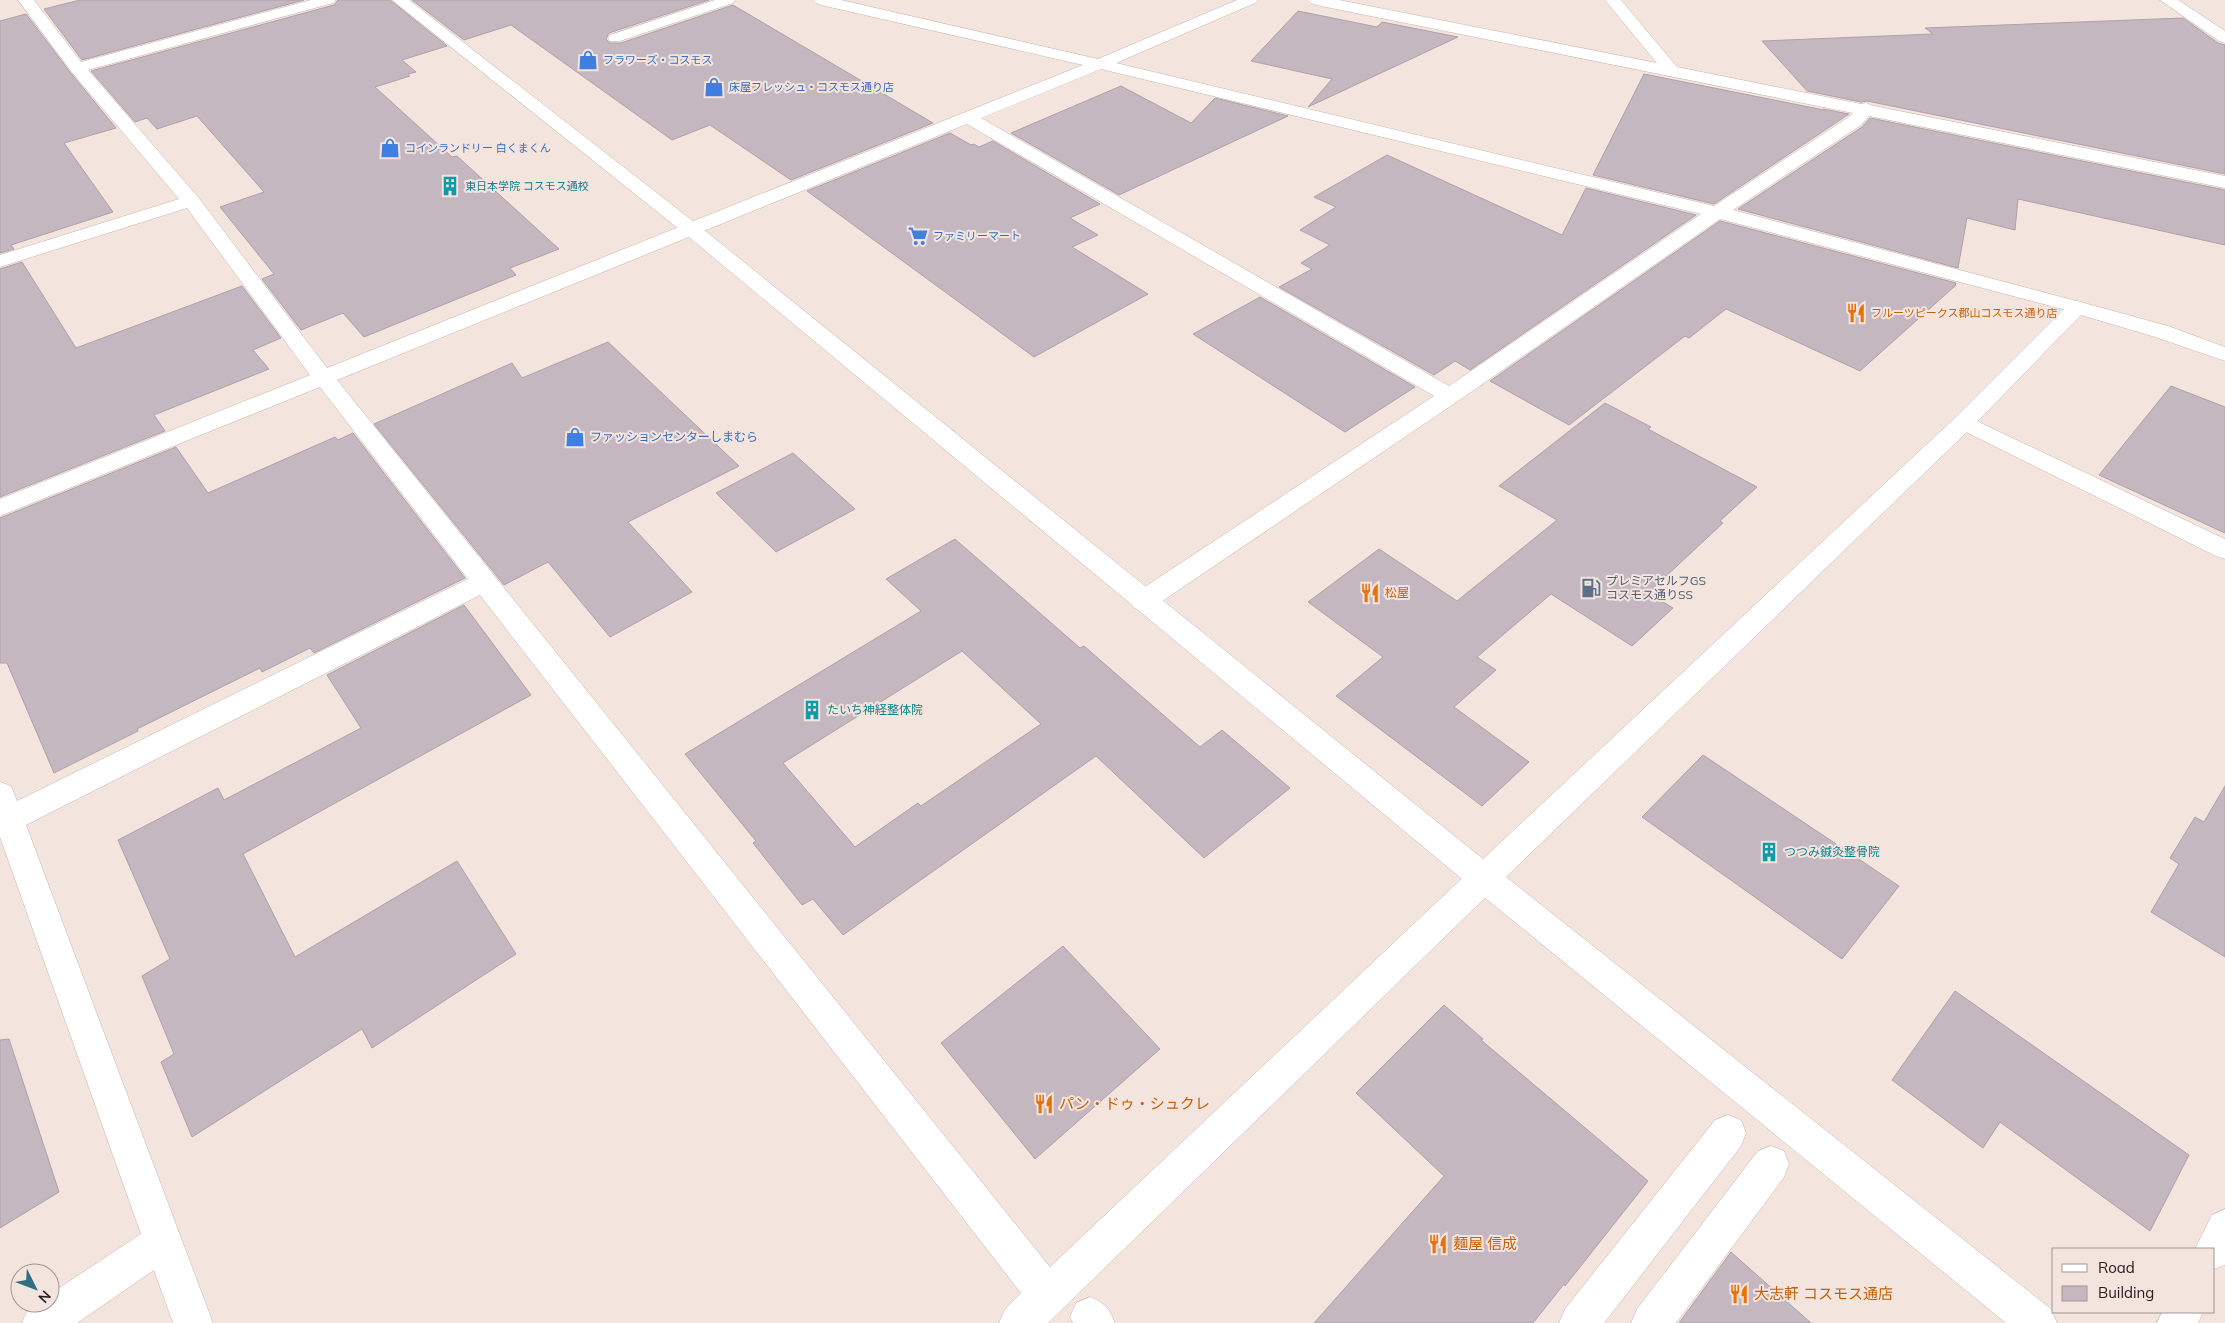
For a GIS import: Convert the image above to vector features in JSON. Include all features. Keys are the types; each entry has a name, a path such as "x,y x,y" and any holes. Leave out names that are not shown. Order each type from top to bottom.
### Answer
{"street":[{"path":"26,0 76,68 191,201 323,377 486,581 1048,1296"},
{"path":"76,68 328,0"},
{"path":"400,0 691,229 1143,601 1484,878 2038,1323"},
{"path":"821,0 1100,64 1717,212 2077,307 2160,331 2225,354"},
{"path":"0,508 1100,64 1250,0"},
{"path":"1316,0 1866,108 2225,182"},
{"path":"1613,0 1671,70"},
{"path":"2168,0 2225,38"},
{"path":"1143,601 1450,396 1717,212 1855,121 1866,108"},
{"path":"967,117 1450,396"},
{"path":"0,261 191,201"},
{"path":"1019,1323 1964,422 2077,307"},
{"path":"1964,422 2225,550"},
{"path":"193,1323 3,813 486,581"},
{"path":"1579,1323 1728,1133"},
{"path":"1652,1323 1771,1164"},
{"path":"2215,1248 2225,1228"},
{"path":"42,1323 164,1241"}],"lane":[{"path":"615,38 728,0"}],"building":[{"path":"80,0 304,0 82,60 44,9"},
{"path":"338,0 390,0 447,46 402,60 416,72 408,74 410,76 375,87 452,157 457,156 559,249 510,268 516,275 364,337 343,313 301,330 262,279 274,274 220,207 264,192 197,116 157,129 147,118 135,122 91,71 334,5"},
{"path":"412,0 709,0 609,33 606,39 610,43 621,43 733,5 933,123 791,180 710,125 672,140 511,25 464,40"},
{"path":"1298,11 1377,27 1382,22 1458,37 1308,107 1332,79 1251,61"},
{"path":"26,14 116,128 64,143 113,212 11,245 14,249 0,253 0,21"},
{"path":"2183,18 2218,43 2225,45 2225,174 1867,101 1861,102 1807,91 1762,41 1933,34 1925,28"},
{"path":"1644,74 1849,114 1714,204 1593,175"},
{"path":"1121,86 1191,123 1215,98 1288,116 1119,195 1011,133"},
{"path":"1870,118 2225,190 2225,245 2018,199 2015,230 1967,218 1958,268 1738,209 1862,127"},
{"path":"950,133 971,145 974,144 979,147 993,141 1100,204 1070,218 1098,235 1072,247 1148,294 1034,357 807,191"},
{"path":"1387,155 1562,235 1586,188 1696,215 1470,370 1455,361 1434,375 1279,287 1312,269 1301,263 1330,245 1300,230 1336,207 1314,197"},
{"path":"1720,221 1956,283 1955,286 1860,371 1726,309 1689,338 1685,336 1569,425 1490,381"},
{"path":"22,262 76,348 242,286 281,338 253,350 269,369 154,415 165,431 0,497 0,269"},
{"path":"1260,297 1415,387 1345,432 1193,334"},
{"path":"608,342 739,466 628,522 692,592 610,637 548,562 504,585 374,424 512,363 522,378"},
{"path":"2171,386 2225,407 2225,533 2099,475"},
{"path":"1605,403 1651,427 1648,429 1757,487 1720,521 1723,523 1648,593 1673,608 1632,646 1551,594 1477,657 1496,670 1454,707 1529,762 1482,806 1336,696 1383,657 1308,602 1379,549 1457,601 1557,520 1499,486"},
{"path":"353,433 465,578 314,653 310,648 262,672 260,668 137,729 138,731 54,773 7,663 0,663 0,518 176,447 208,493 335,437 338,440"},
{"path":"793,453 855,509 776,552 716,493"},
{"path":"955,539 1080,648 1084,646 1200,747 1222,730 1290,788 1204,858 1096,756 843,935 813,899 802,905 753,843 756,841 685,754 921,611 886,579","holes":["962,651 1041,724 921,806 918,803 855,847 783,763"]},
{"path":"464,605 531,695 243,854 295,957 457,861 516,954 372,1048 362,1029 192,1137 161,1062 174,1054 142,976 170,959 118,840 218,788 224,800 361,728 327,675"},
{"name":"つつみ鍼灸整骨院","path":"1703,755 1899,886 1842,959 1642,817"},
{"path":"2225,786 2225,957 2151,912 2179,864 2170,858 2195,817 2204,822"},
{"name":"パン・ドゥ・シュクレ","path":"1063,946 1160,1049 1035,1159 941,1043"},
{"path":"1955,991 2189,1155 2150,1231 2000,1122 1983,1148 1892,1080"},
{"path":"1444,1005 1483,1039 1481,1040 1648,1181 1565,1286 1564,1284 1533,1323 1314,1323 1444,1176 1356,1093"},
{"path":"9,1039 59,1192 0,1228 0,1040"},
{"name":"大志軒 コスモス通店","path":"1731,1252 1811,1323 1679,1323"}],"place":[{"name":"フラワーズ・コスモス","path":"588,60"},
{"name":"床屋フレッシュ・コスモス通り店","path":"714,87"},
{"name":"コインランドリー 白くまくん","path":"390,148"},
{"name":"東日本学院 コスモス通校","path":"450,186"},
{"name":"ファミリーマート","path":"918,236"},
{"name":"フルーツピークス郡山コスモス通り店","path":"1856,313"},
{"name":"ファッションセンターしまむら","path":"575,437"},
{"name":"プレミアセルフGS コスモス通りSS","path":"1591,588"},
{"name":"松屋","path":"1370,593"},
{"name":"たいち神経整体院","path":"812,710"},
{"name":"つつみ鍼灸整骨院","path":"1769,852"},
{"name":"パン・ドゥ・シュクレ","path":"1044,1104"},
{"name":"麺屋 信成","path":"1438,1244"},
{"name":"大志軒 コスモス通店","path":"1739,1294"}]}
